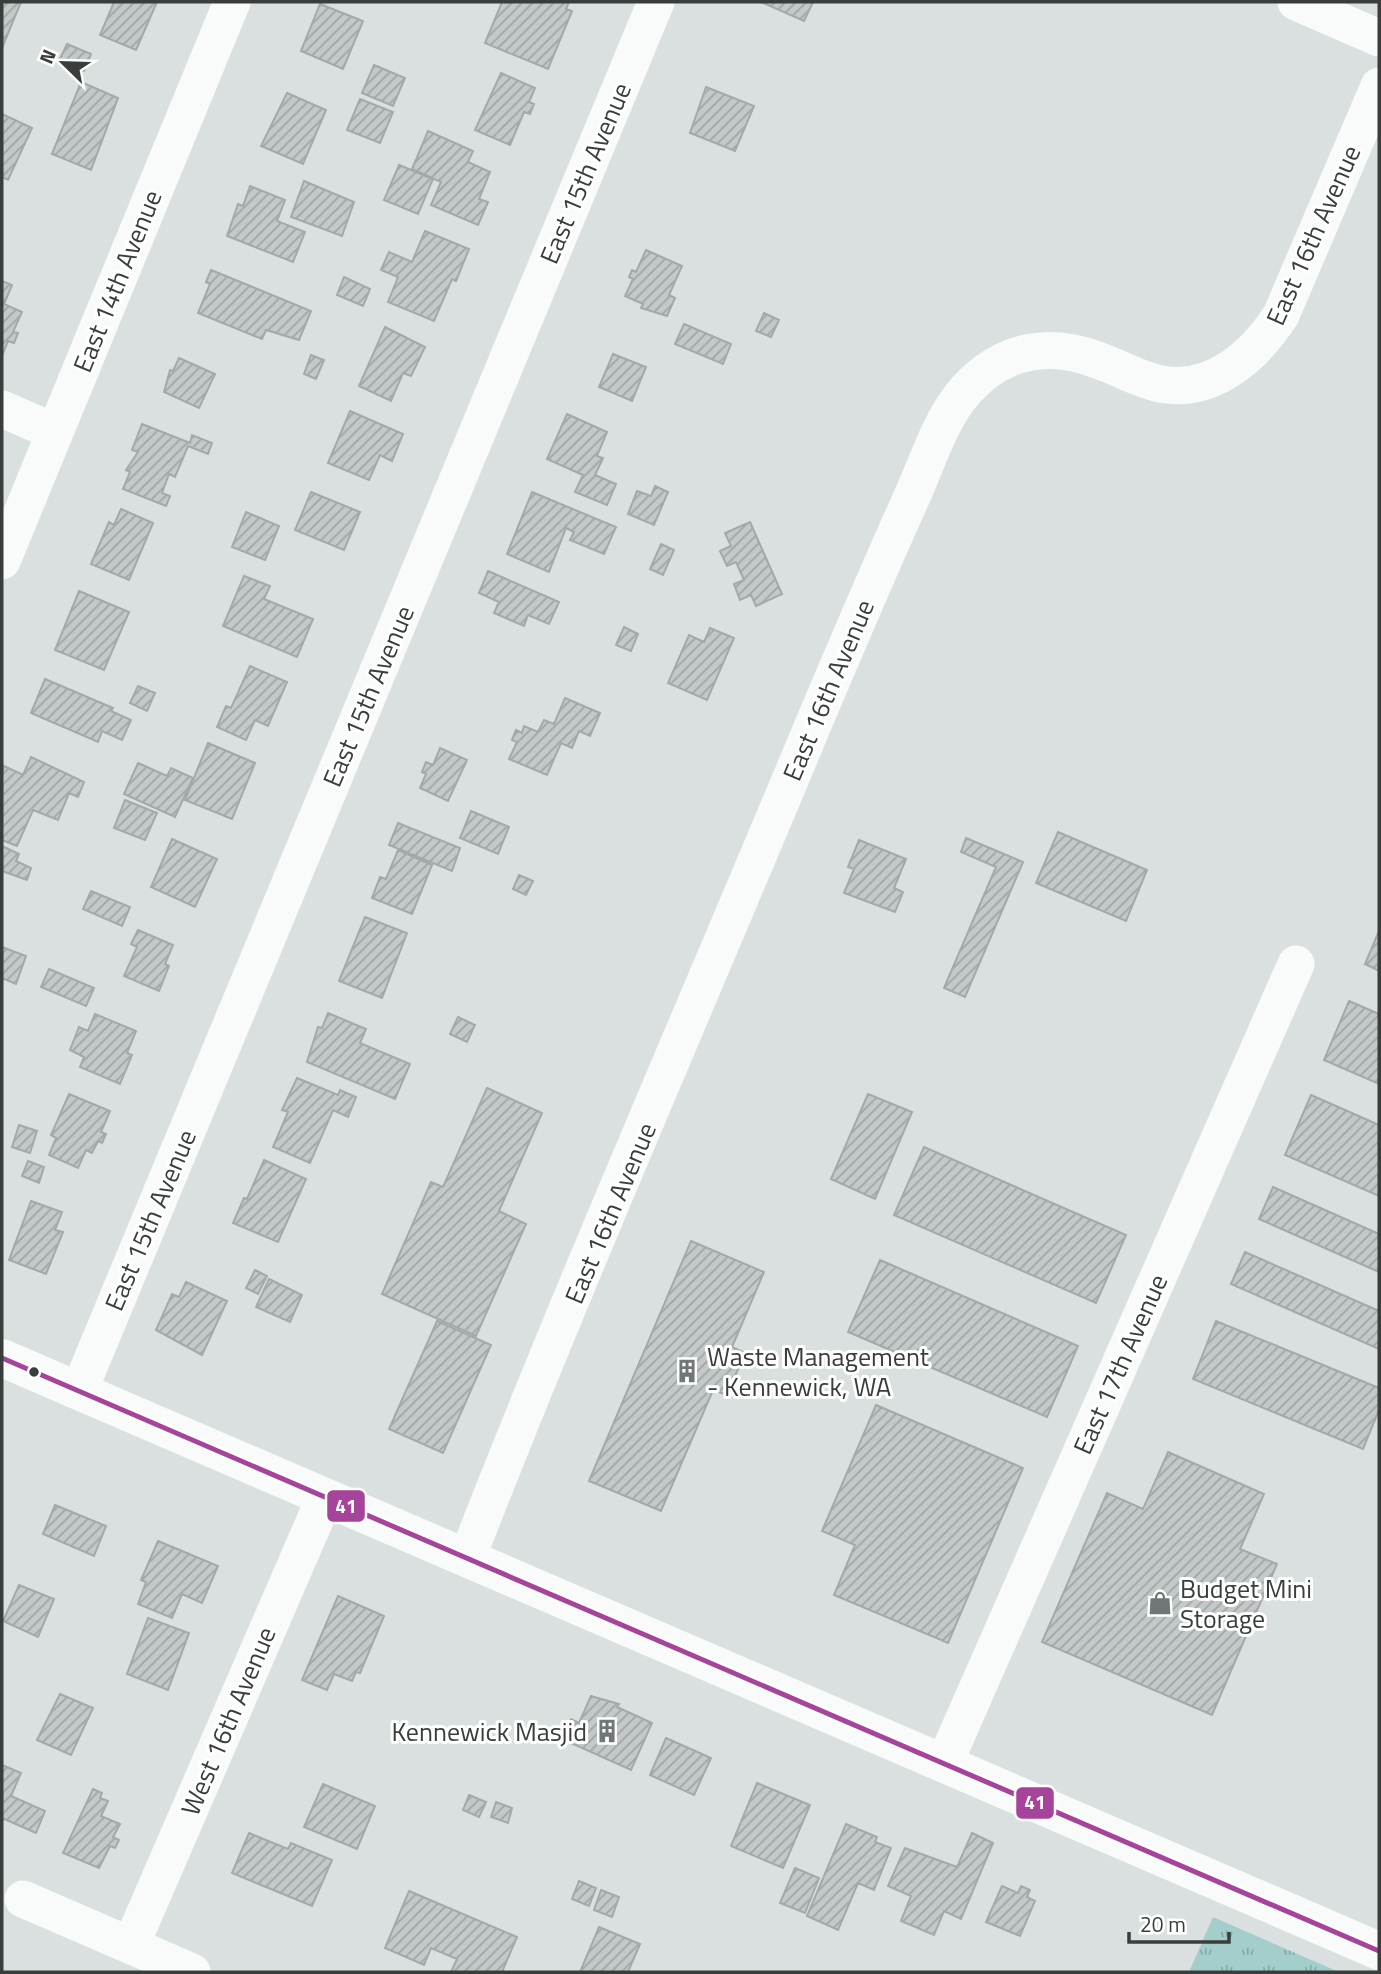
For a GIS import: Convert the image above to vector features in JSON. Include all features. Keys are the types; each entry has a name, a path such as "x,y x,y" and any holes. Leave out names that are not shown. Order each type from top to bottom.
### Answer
{"main road":[{"path":"2,1357 1379,1951"}],"street":[{"name":"East 14th Avenue","path":"2,561 232,2"},
{"name":"East 15th Avenue","path":"79,1391 656,2"},
{"path":"1296,2 1379,38"},
{"name":"East 16th Avenue","path":"467,1558 865,601 947,417 980,376 1022,354 1045,349 1096,359 1160,384 1188,385 1220,379 1265,340 1281,315 1379,86"},
{"path":"2,409 55,432"},
{"name":"East 17th Avenue","path":"944,1764 1296,964"},
{"name":"West 16th Avenue","path":"131,1945 325,1497"},
{"path":"23,1899 192,1972"}],"green space":[{"path":"1213,1917 1339,1972 1189,1972"}],"building":[{"path":"2,2 21,2 2,48"},
{"path":"114,2 157,2 136,50 100,35"},
{"path":"502,2 569,2 566,9 572,11 548,69 485,43"},
{"path":"761,2 813,2 804,21"},
{"path":"320,4 363,21 343,69 301,51"},
{"path":"67,44 91,54 84,71 59,61"},
{"path":"374,65 405,78 393,106 362,93"},
{"path":"501,73 535,88 529,102 534,104 530,114 524,112 510,145 475,130"},
{"path":"81,82 118,98 91,170 52,154"},
{"path":"706,87 754,106 735,151 690,133"},
{"path":"287,93 326,110 303,164 261,146"},
{"path":"360,99 393,112 380,143 347,130"},
{"path":"2,114 32,128 8,180 2,177"},
{"path":"428,131 473,151 468,162 490,172 479,199 488,202 478,225 431,205 441,182 412,169"},
{"path":"399,165 433,179 418,214 384,200"},
{"path":"304,181 354,202 342,236 291,217"},
{"path":"250,186 285,200 277,221 305,232 293,262 227,236 238,204 243,206"},
{"path":"425,231 469,249 456,281 452,279 434,321 388,302 398,277 381,270 389,252 412,262"},
{"path":"646,250 682,266 669,295 675,298 667,316 641,308 643,304 625,296 633,279 629,277 632,270 636,272"},
{"path":"211,270 311,311 299,340 266,330 262,339 198,313 210,284 206,282"},
{"path":"344,277 370,289 363,306 337,295"},
{"path":"2,281 12,285 4,304 22,312 13,332 18,333 14,343 8,341 2,356"},
{"path":"764,313 779,320 771,337 756,331"},
{"path":"684,324 731,344 723,364 675,344"},
{"path":"385,327 425,347 411,376 403,373 391,401 359,386"},
{"path":"613,354 646,367 632,401 599,387"},
{"path":"311,355 324,360 316,379 304,374"},
{"path":"179,358 215,374 199,408 164,392 170,370 173,371"},
{"path":"350,411 403,434 392,461 380,455 369,480 328,463"},
{"path":"567,414 607,432 597,456 603,458 595,475 616,484 607,505 575,492 583,475 547,459"},
{"path":"142,424 190,443 192,435 212,443 208,454 188,446 175,477 169,474 162,493 170,496 166,506 123,489 130,472 126,470 138,452 132,450"},
{"path":"655,486 668,492 654,525 628,514 637,491 651,496"},
{"path":"311,492 360,512 344,550 295,530"},
{"path":"532,492 616,527 604,554 570,540 574,532 566,528 549,572 507,554"},
{"path":"121,509 153,523 129,580 91,564 109,522 114,525"},
{"path":"246,512 279,526 265,560 232,547"},
{"path":"750,522 782,594 756,606 751,595 740,600 734,584 744,580 736,562 727,566 720,551 731,546 725,533"},
{"path":"661,544 674,550 663,575 650,569"},
{"path":"488,571 559,602 549,624 528,615 524,626 494,613 499,602 479,593"},
{"path":"244,576 270,586 264,599 313,619 297,657 223,626"},
{"path":"79,591 129,612 104,670 55,650"},
{"path":"624,627 638,634 631,651 616,645"},
{"path":"710,628 734,638 707,700 668,683 689,635 704,642"},
{"path":"250,666 287,682 268,726 255,720 246,740 217,727 226,706 231,708"},
{"path":"45,679 113,708 111,711 131,720 122,740 102,731 98,742 31,713"},
{"path":"138,686 155,693 147,711 130,703"},
{"path":"565,698 600,713 590,736 579,731 572,748 561,743 547,775 509,759 517,742 512,740 516,730 522,733 524,726 538,732 544,720 554,724"},
{"path":"208,743 255,763 232,819 185,800"},
{"path":"440,748 467,760 448,801 420,788 426,774 422,772 426,762 433,765"},
{"path":"31,757 84,782 78,797 69,793 58,820 33,810 17,846 2,840 2,772 4,766 23,775"},
{"path":"138,763 167,776 171,768 193,778 175,817 124,794"},
{"path":"125,800 157,813 145,840 114,828"},
{"path":"471,811 509,827 498,854 460,838"},
{"path":"398,823 460,848 452,871 389,845"},
{"path":"1058,832 1147,870 1126,921 1036,883"},
{"path":"966,838 1023,862 965,997 944,988 996,867 961,852"},
{"path":"172,839 217,859 195,907 151,887"},
{"path":"859,840 906,859 894,888 903,892 895,912 844,893 854,869 848,867"},
{"path":"2,846 19,854 16,861 31,868 27,880 2,871"},
{"path":"398,850 432,865 412,914 372,898 380,877 386,879"},
{"path":"519,875 533,881 526,895 513,889"},
{"path":"91,891 130,907 122,926 83,909"},
{"path":"365,917 407,933 382,998 339,981"},
{"path":"138,930 173,945 165,964 169,966 159,991 124,976 137,947 131,944"},
{"path":"1379,931 1379,971 1365,964"},
{"path":"2,947 26,956 16,984 2,978"},
{"path":"49,969 94,988 86,1006 41,987"},
{"path":"1349,1001 1379,1014 1379,1084 1324,1060"},
{"path":"328,1013 366,1029 360,1043 410,1064 395,1099 307,1062 318,1027 322,1028"},
{"path":"95,1014 136,1031 127,1053 132,1055 120,1084 80,1067 84,1057 70,1050 79,1027 88,1031"},
{"path":"458,1017 475,1025 467,1042 450,1034"},
{"path":"297,1078 338,1095 340,1090 356,1097 348,1117 333,1110 310,1163 273,1147 288,1112 282,1110"},
{"path":"487,1088 542,1113 499,1211 526,1224 476,1336 382,1294 431,1182 443,1187"},
{"path":"69,1094 110,1111 101,1132 106,1134 102,1143 98,1141 92,1153 86,1150 78,1168 49,1155 56,1138 51,1135"},
{"path":"868,1094 912,1112 875,1199 831,1179"},
{"path":"1311,1095 1379,1125 1379,1196 1285,1155"},
{"path":"19,1125 37,1131 30,1153 12,1147"},
{"path":"924,1147 1126,1235 1096,1303 894,1215"},
{"path":"264,1160 306,1179 278,1242 233,1223"},
{"path":"28,1161 44,1167 39,1183 22,1176"},
{"path":"1273,1187 1379,1234 1379,1272 1259,1219"},
{"path":"31,1201 62,1212 55,1230 63,1232 46,1274 9,1260"},
{"name":"Waste Management - Kennewick, WA","path":"691,1241 764,1272 732,1347 745,1353 727,1395 713,1390 661,1511 589,1481"},
{"path":"1245,1252 1379,1311 1379,1349 1231,1284"},
{"path":"880,1260 1078,1346 1047,1417 848,1332"},
{"path":"255,1270 267,1276 258,1294 246,1288"},
{"path":"269,1279 302,1295 290,1322 256,1307"},
{"path":"186,1282 227,1301 202,1355 156,1330 172,1294 179,1297"},
{"path":"437,1321 491,1345 443,1453 389,1429"},
{"path":"1216,1321 1379,1388 1379,1410 1363,1449 1193,1379"},
{"path":"876,1405 1023,1468 948,1643 834,1595 855,1545 822,1531"},
{"name":"Budget Mini Storage","path":"1168,1452 1264,1494 1240,1549 1277,1564 1212,1715 1042,1642 1107,1493 1143,1509"},
{"path":"55,1505 106,1526 94,1556 43,1534"},
{"path":"158,1541 218,1566 202,1603 182,1594 172,1618 138,1604 146,1582 141,1580"},
{"path":"19,1585 54,1599 38,1637 3,1621"},
{"path":"338,1596 384,1616 360,1673 356,1672 352,1681 334,1674 327,1690 302,1680"},
{"path":"148,1618 189,1633 168,1690 127,1674"},
{"path":"60,1694 93,1708 71,1755 37,1740"},
{"name":"Kennewick Masjid","path":"591,1696 619,1704 617,1707 652,1723 631,1770 562,1739 571,1719 579,1723"},
{"path":"666,1738 711,1758 694,1795 650,1775"},
{"path":"2,1765 21,1773 11,1796 45,1811 36,1833 2,1818"},
{"path":"757,1783 810,1805 783,1868 731,1846"},
{"path":"323,1784 375,1806 357,1849 304,1827"},
{"path":"93,1789 102,1793 100,1798 108,1801 101,1816 120,1824 113,1837 119,1840 115,1848 110,1846 99,1868 63,1853"},
{"path":"469,1795 486,1802 479,1817 463,1810"},
{"path":"496,1802 512,1808 508,1823 491,1817"},
{"path":"846,1824 877,1837 875,1842 891,1848 874,1890 858,1883 838,1930 807,1916"},
{"path":"249,1833 288,1849 291,1843 332,1860 312,1906 232,1873"},
{"path":"972,1833 993,1843 961,1919 944,1911 934,1935 901,1921 911,1896 888,1886 905,1848 957,1867"},
{"path":"795,1868 819,1878 805,1913 780,1903"},
{"path":"579,1881 596,1888 589,1906 572,1899"},
{"path":"1002,1886 1018,1893 1021,1886 1030,1890 1027,1897 1035,1901 1020,1936 986,1922"},
{"path":"601,1890 619,1897 612,1917 594,1910"},
{"path":"409,1891 517,1937 502,1972 451,1972 457,1959 431,1948 424,1965 385,1948"},
{"path":"599,1927 640,1944 628,1972 580,1972"}],"transit line":[{"name":"41","path":"2,1358 1379,1951"}],"place":[{"name":"Waste Management - Kennewick, WA","path":"687,1371"},
{"name":"Budget Mini Storage","path":"1160,1603"},
{"name":"Kennewick Masjid","path":"607,1731"}]}
